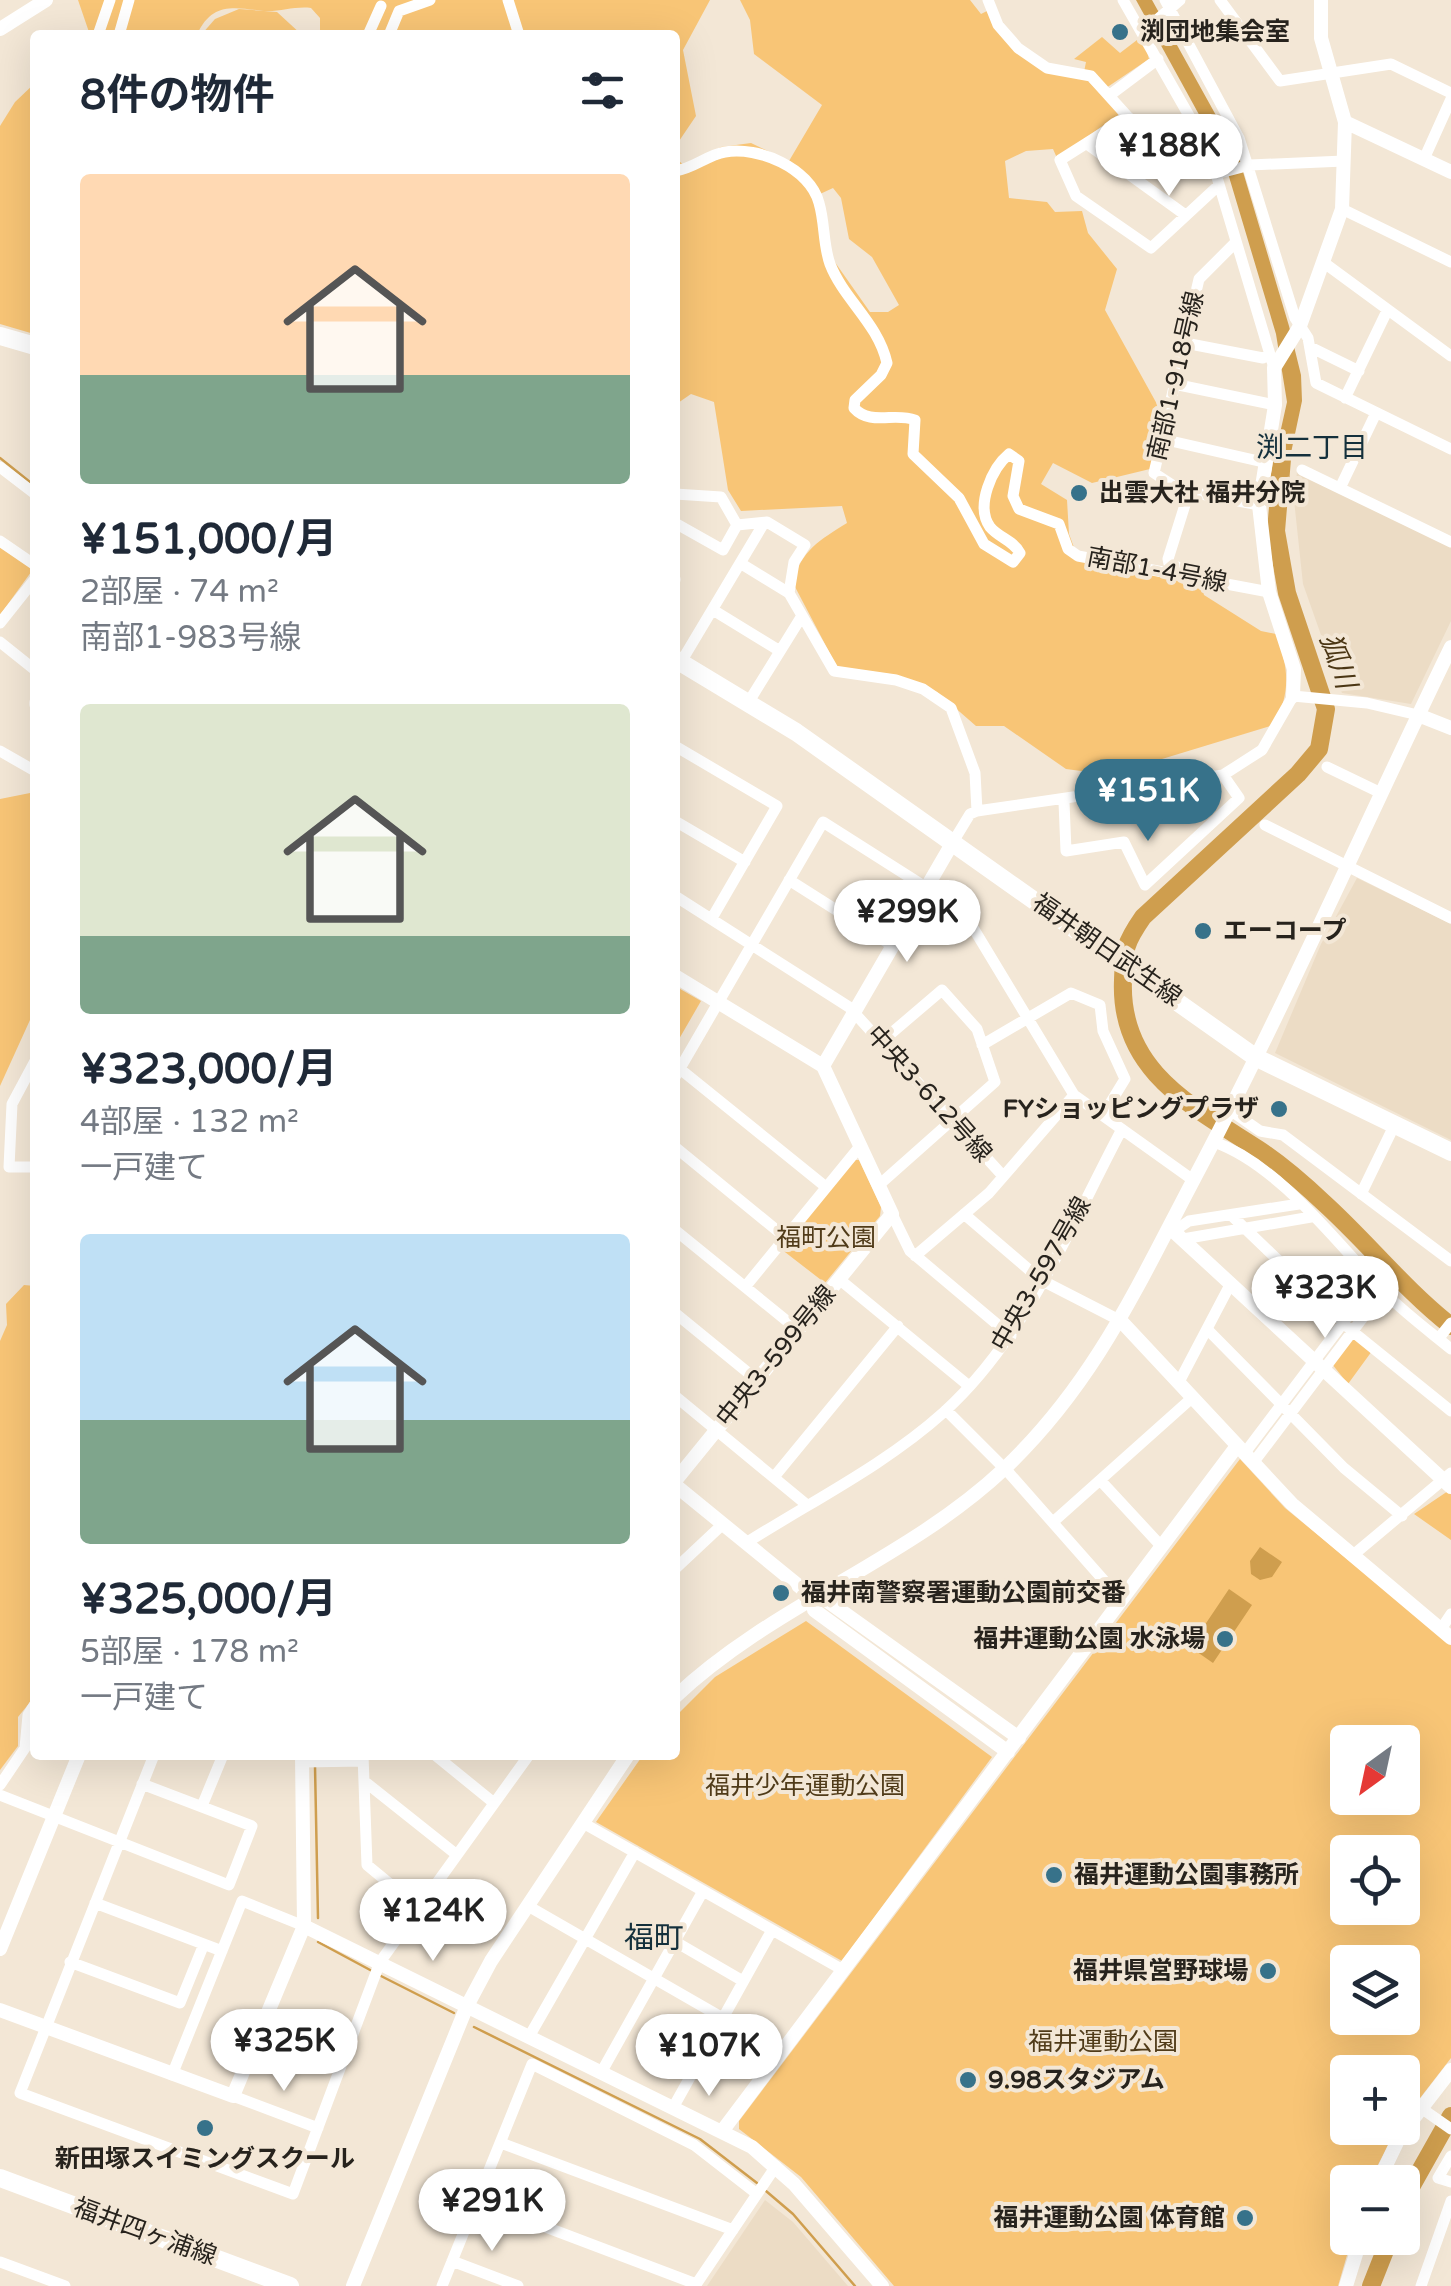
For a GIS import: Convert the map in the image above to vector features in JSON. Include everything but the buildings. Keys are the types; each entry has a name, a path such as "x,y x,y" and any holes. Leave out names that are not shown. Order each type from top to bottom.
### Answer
{"main road":[{"path":"0,336 30,344"},
{"name":"福井朝日武生線","path":"680,661 953,842 1256,1057 1451,1152"},
{"name":"福井四ヶ浦線","path":"0,2178 259,2281 290,2286"}],"street":[{"path":"0,29 46,0"},
{"path":"100,30 110,0"},
{"path":"120,30 129,0"},
{"path":"370,30 380,3 398,10 430,0"},
{"path":"508,0 517,30"},
{"path":"988,0 998,24 1018,48 1047,68 1091,76 1128,117 1218,177"},
{"path":"823,1066 970,814 1223,774 1262,750 1300,697 1269,592 1259,505 1275,405 1273,360 1208,149 1145,30 1123,0"},
{"path":"1220,0 1280,81 1391,64 1451,96 1424,159"},
{"path":"1273,360 1297,329 1342,209 1345,122 1319,25 1320,0"},
{"path":"1145,30 1170,5 1248,166 1297,329 1310,347 1316,383 1451,449"},
{"path":"392,30 398,10"},
{"path":"1110,96 1158,58"},
{"path":"1128,117 1060,160 1076,196 1151,248 1218,177 1248,166 1344,161"},
{"path":"1345,122 1451,172"},
{"path":"1087,144 1184,214"},
{"name":"南部1-4号線","path":"680,169 721,152 749,151 779,161 812,189 820,204 831,266 868,319 887,363 881,375 854,400 854,408 873,418 915,420 913,454 946,481 992,550 1013,562 1020,552 991,528 984,510 996,468 1008,454 1019,461 1013,496 1020,509 1059,524 1068,549 1098,560 1269,592"},
{"path":"1342,209 1451,262"},
{"name":"南部1-918号線","path":"1235,243 1199,278 1154,473 1190,492 1259,505"},
{"path":"1323,262 1451,356"},
{"path":"1346,398 1388,311"},
{"path":"1185,343 1273,360"},
{"path":"1310,347 1359,370"},
{"path":"1174,384 1275,405"},
{"path":"1340,488 1376,413"},
{"path":"1162,438 1263,462"},
{"path":"0,467 30,490"},
{"path":"1302,470 1451,542"},
{"path":"1190,492 1169,564 1210,581"},
{"path":"680,494 720,497 737,526"},
{"path":"680,657 713,610 764,522"},
{"path":"680,526 722,550 737,526 764,522 805,545 794,562 789,593 800,619 834,672 896,680 923,689 951,708 975,773 977,812"},
{"path":"0,541 30,562"},
{"path":"740,563 789,593"},
{"path":"0,623 30,585"},
{"path":"713,610 780,651"},
{"path":"748,703 800,619"},
{"path":"0,642 30,664"},
{"path":"680,1693 724,1655 938,1522 1004,1469 1070,1394 1121,1322 1176,1232 1193,1180 1228,1115 1451,647"},
{"path":"1300,697 1418,715 1451,728"},
{"path":"680,749 777,806 712,918"},
{"path":"0,751 30,766"},
{"path":"1327,767 1381,794"},
{"path":"1064,802 1066,851 1124,842 1146,885 1239,798 1223,774"},
{"path":"680,1068 823,822 963,912 1074,1096 1193,1180"},
{"path":"680,824 744,862"},
{"path":"1265,825 1451,918"},
{"path":"789,880 893,946"},
{"name":"中央3-612号線","path":"680,899 855,1013 1003,1176"},
{"path":"680,979 823,1066 915,1256 1010,1336"},
{"path":"879,1185 995,1082 977,1030 942,990 881,1042"},
{"path":"982,1045 1071,993 1100,1005 1110,1052 1125,1079 1104,1115"},
{"path":"30,1071 12,1104 9,1167 30,1167"},
{"path":"680,1075 826,1187"},
{"path":"915,1256 1003,1176 1074,1096"},
{"path":"1228,1115 1260,1131 1283,1135 1449,1255"},
{"path":"1361,1194 1395,1124"},
{"name":"中央3-597号線","path":"746,1543 880,1462 946,1410 969,1386 1010,1336 1122,1129"},
{"path":"1215,1141 1247,1160 1299,1204 1379,1286 1451,1349"},
{"path":"745,1287 861,1145"},
{"path":"680,1151 785,1236"},
{"path":"1176,1232 1189,1220 1299,1204"},
{"name":"中央3-599号線","path":"680,1477 892,1214"},
{"path":"964,1214 1041,1280 1121,1322 1245,1454 1352,1556 1446,1633 1451,1614"},
{"path":"1232,1214 1348,1326 1451,1411"},
{"path":"1176,1232 1245,1228 1311,1216"},
{"path":"1176,1232 1449,1480 1352,1556"},
{"path":"680,1234 798,1330"},
{"path":"840,1278 969,1386"},
{"path":"1179,1382 1231,1283"},
{"path":"723,2130 1162,1547 1285,1410 1379,1286"},
{"path":"680,1317 757,1380"},
{"path":"1440,1337 1451,1323"},
{"path":"774,1477 898,1326"},
{"path":"1207,1329 1344,1468 1402,1516"},
{"path":"1053,1522 1193,1396"},
{"path":"680,1400 808,1504"},
{"path":"946,1410 1122,1601"},
{"path":"1100,1480 1162,1547"},
{"path":"680,1487 816,1600 826,1600 1019,1738"},
{"path":"680,1563 724,1524"},
{"path":"816,1600 814,1610 1008,1752"},
{"path":"0,1785 26,1748 30,1712"},
{"path":"0,1949 77,1760"},
{"path":"152,1760 20,2093 293,2194 377,1969 525,1760"},
{"path":"202,1806 221,1760"},
{"path":"233,2096 304,1926 308,1760"},
{"path":"363,1760 366,1865 419,1908"},
{"path":"441,1760 494,1803"},
{"path":"353,2286 467,2006 625,1760"},
{"path":"364,1781 456,1855"},
{"path":"0,1796 228,1885 252,1826 142,1784"},
{"path":"583,1823 844,1970"},
{"path":"530,2035 635,1852"},
{"path":"602,2070 703,1891"},
{"path":"172,2075 242,1902 304,1926 377,1969 530,2035 723,2130 776,2166 882,2286"},
{"path":"95,1903 222,1952"},
{"path":"528,1906 782,2052"},
{"path":"674,2106 772,1930"},
{"path":"674,1942 743,1981"},
{"path":"70,1962 180,2004 204,1944"},
{"path":"0,2010 318,2128"},
{"path":"442,2286 532,2064 694,2145 760,2189"},
{"path":"1386,2165 1400,2136 1424,2110 1451,2070"},
{"path":"1424,2110 1451,2129"},
{"path":"500,2142 733,2230"},
{"path":"1451,2156 1438,2178 1451,2182"},
{"path":"477,2201 696,2285 776,2166"},
{"path":"1421,2286 1451,2201"},
{"path":"1346,2286 1356,2255"},
{"path":"0,2262 66,2286"},
{"path":"452,2262 518,2286"}],"shaded area":[{"path":"1136,0 1152,0 1238,155 1301,375 1302,401 1285,481 1270,478 1287,402 1276,334 1224,160"},
{"path":"1297,472 1451,547 1451,621 1411,704 1342,693 1303,584 1294,500"},
{"path":"1357,878 1451,924 1451,1140 1275,1053 1321,944"},
{"path":"1260,1547 1282,1562 1272,1577 1260,1580 1251,1574 1250,1561"},
{"path":"1229,1589 1252,1605 1213,1663 1190,1647"},
{"path":"765,2200 793,2222 848,2286 707,2286"}],"green space":[{"path":"78,0 710,0 683,50 696,116 680,140 680,30 320,30 320,18 311,8 305,8 225,9 210,16 200,30 88,30"},
{"path":"740,0 970,0 981,14 989,10 1015,50 1086,79 1121,113 1057,158 1053,149 1026,151 1005,161 1009,198 1047,202 1055,212 1082,211 1088,233 1117,269 1105,310 1163,415 1150,469 1092,483 1053,463 1041,484 1067,500 1069,534 1079,561 1201,584 1204,595 1261,631 1276,634 1286,680 1274,725 1139,766 1089,772 1066,769 1004,726 976,726 937,692 897,675 837,667 793,583 806,554 847,523 842,506 741,511 728,490 714,402 691,394 680,402 680,162 684,165 721,147 751,143 789,161 822,105 754,54 750,20","holes":["833,188 841,198 849,239 872,257 899,305 888,312 870,312 832,258 820,194"]},
{"path":"239,9 277,12 297,30 205,30 215,19"},
{"path":"1102,37 1120,53 1137,40 1144,41 1149,59 1106,88 1084,72 1086,62 1074,59"},
{"path":"30,88 30,333 0,324 0,126 15,102"},
{"path":"0,546 30,565 30,574 0,615"},
{"path":"30,793 30,1020 0,1086 0,799"},
{"path":"680,989 701,1001 680,1037"},
{"name":"福町公園","path":"854,1160 859,1160 881,1207 880,1216 825,1283 781,1249"},
{"path":"24,1285 30,1286 30,1702 18,1717 18,1746 0,1770 0,1341 7,1325 6,1304"},
{"path":"1357,1338 1372,1351 1348,1384 1332,1364 1351,1339"},
{"name":"福井運動公園","path":"1240,1459 1285,1508 1451,1644 1451,2058 1420,2098 1420,2055 1330,2055 1330,2145 1388,2145 1378,2165 1330,2165 1330,2255 1347,2255 1338,2286 894,2286 801,2177 739,2129 739,2121"},
{"path":"1448,1491 1451,1494 1451,1540 1414,1514"},
{"name":"福井少年運動公園","path":"806,1621 992,1757 842,1961 596,1822 639,1760 680,1760 680,1712 715,1677"}],"waterway":[{"path":"0,458 30,482"},
{"name":"狐川","path":"1282,459 1276,531 1287,593 1326,709 1319,749 1298,774 1143,917 1125,953 1125,1012 1133,1039 1164,1082 1300,1182 1451,1326"},
{"path":"315,1766 318,1918"},
{"path":"318,1942 372,1971"},
{"path":"379,1975 454,2013"},
{"path":"474,2027 700,2139 757,2183"},
{"name":"狐川","path":"1420,2171 1451,2116"},
{"path":"766,2191 793,2214 855,2286"},
{"name":"狐川","path":"1371,2286 1383,2255"}],"place":[{"name":"渕団地集会室","path":"1120,32"},
{"name":"出雲大社 福井分院","path":"1079,493"},
{"name":"エーコープ","path":"1203,931"},
{"name":"FYショッピングプラザ","path":"1279,1109"},
{"name":"福井南警察署運動公園前交番","path":"781,1593"},
{"name":"福井運動公園 水泳場","path":"1225,1639"},
{"name":"福井運動公園事務所","path":"1054,1875"},
{"name":"福井県営野球場","path":"1268,1971"},
{"name":"9.98スタジアム","path":"968,2080"},
{"name":"新田塚スイミングスクール","path":"205,2128"},
{"name":"福井運動公園 体育館","path":"1245,2218"}],"district":[{"name":"渕二丁目","path":"1312,448"},
{"name":"福町","path":"654,1938"}]}
